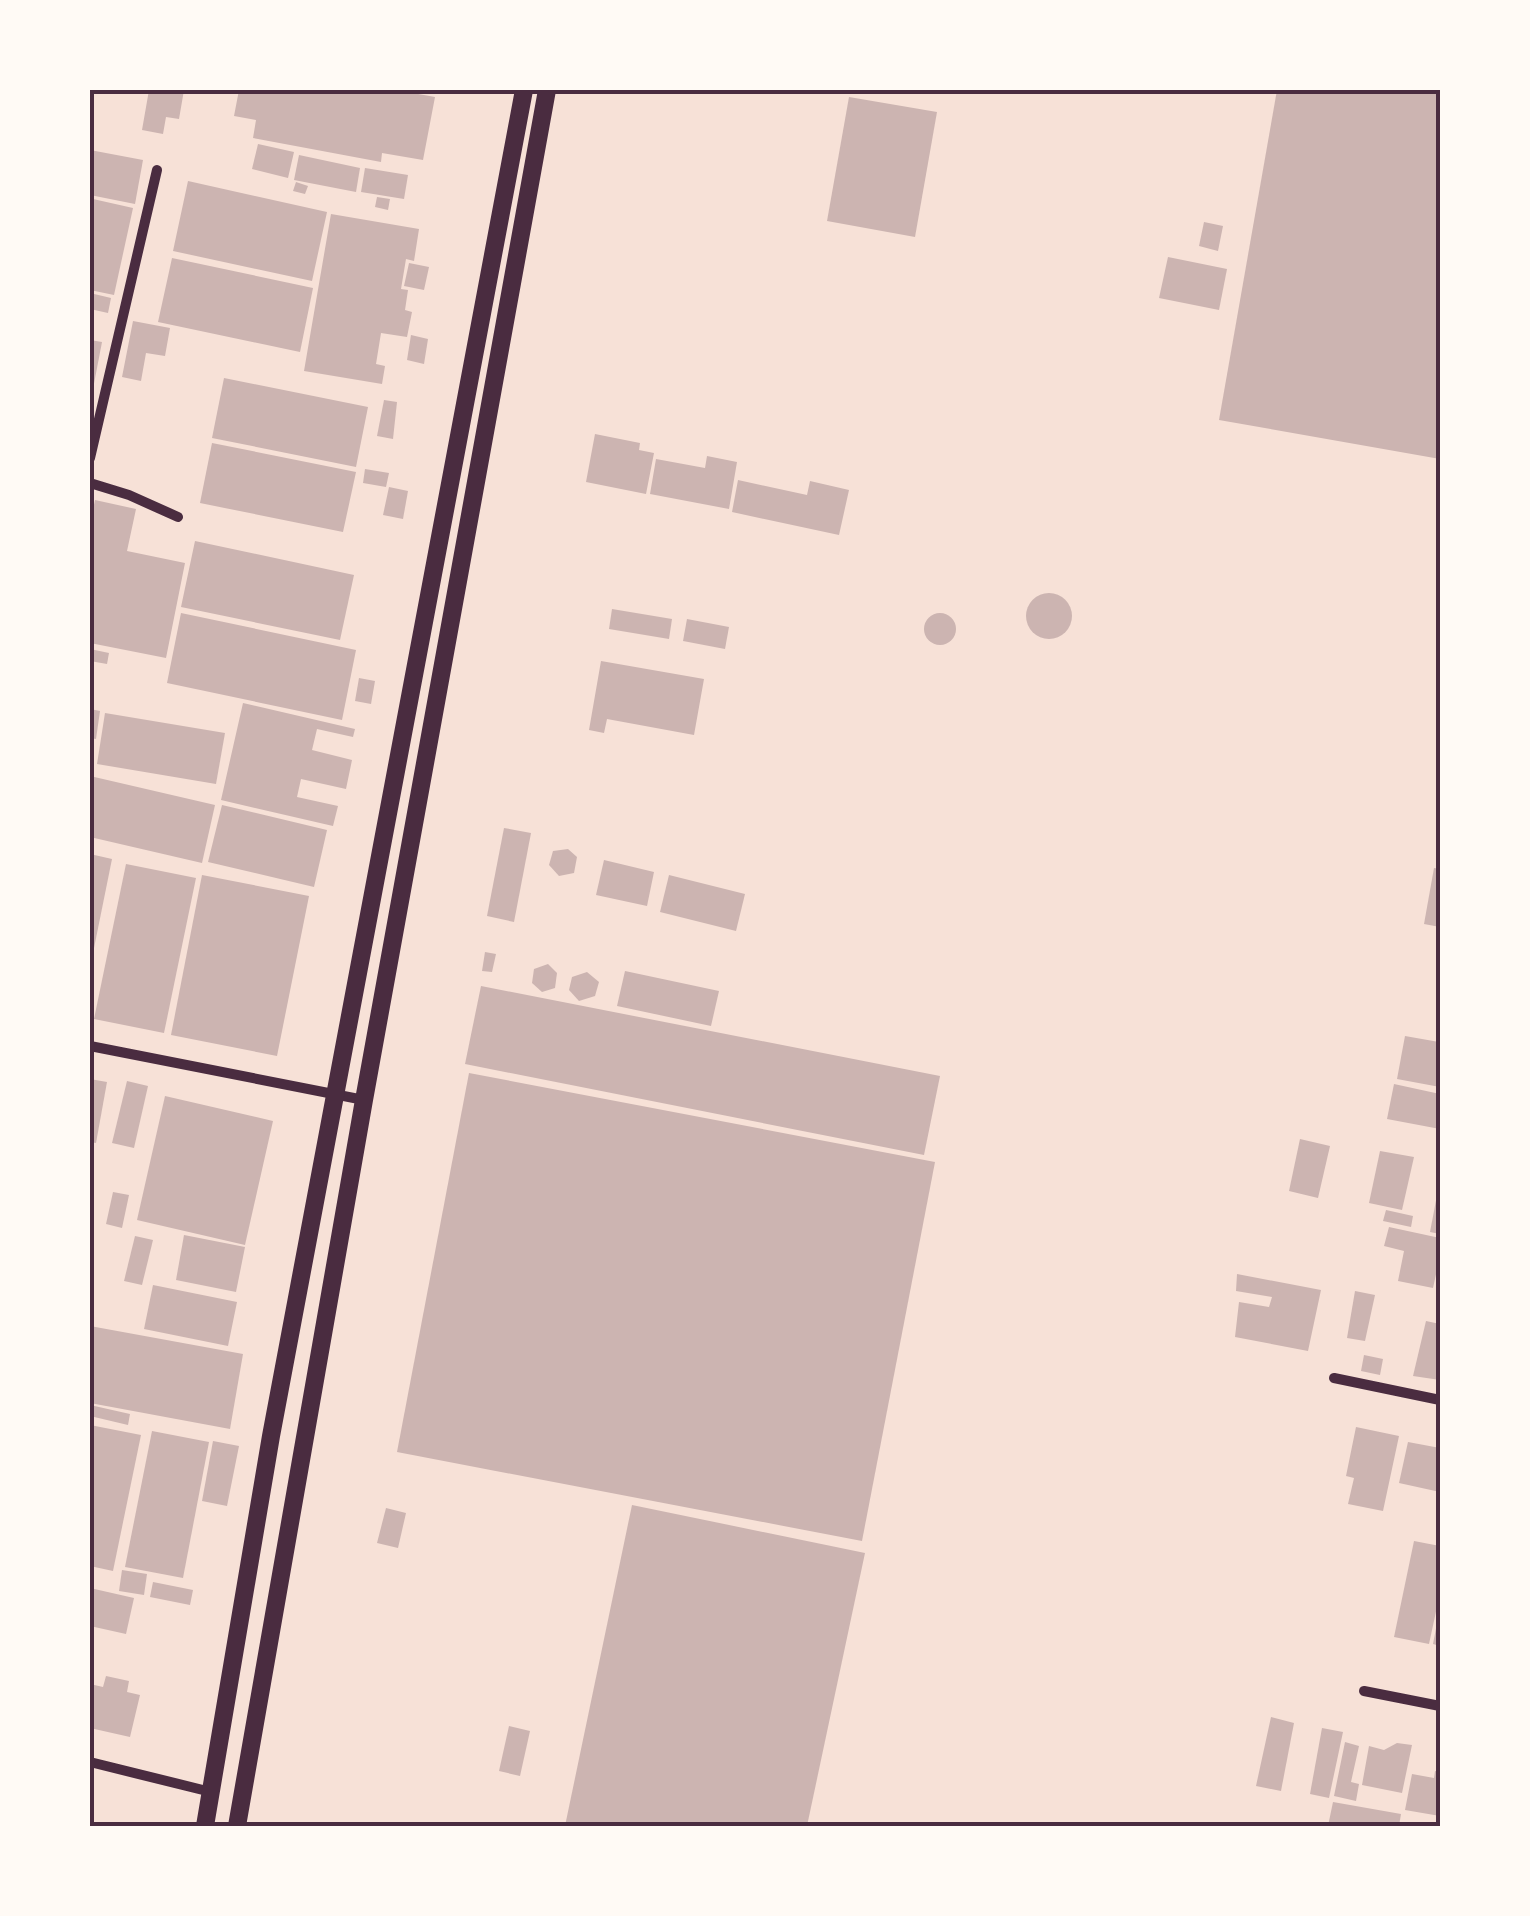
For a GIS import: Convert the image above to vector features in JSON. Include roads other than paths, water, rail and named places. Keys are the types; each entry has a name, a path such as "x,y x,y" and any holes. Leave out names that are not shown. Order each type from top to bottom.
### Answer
{"main road":[{"path":"205,1826 271,1436 524,90"},
{"path":"238,1826 364,1100 548,90"}],"street":[{"path":"90,458 157,170"},
{"path":"90,483 129,494 178,517"},
{"path":"90,1046 364,1100"},
{"path":"1334,1378 1440,1400"},
{"path":"1364,1691 1440,1706"},
{"path":"90,1762 212,1792"}]}
